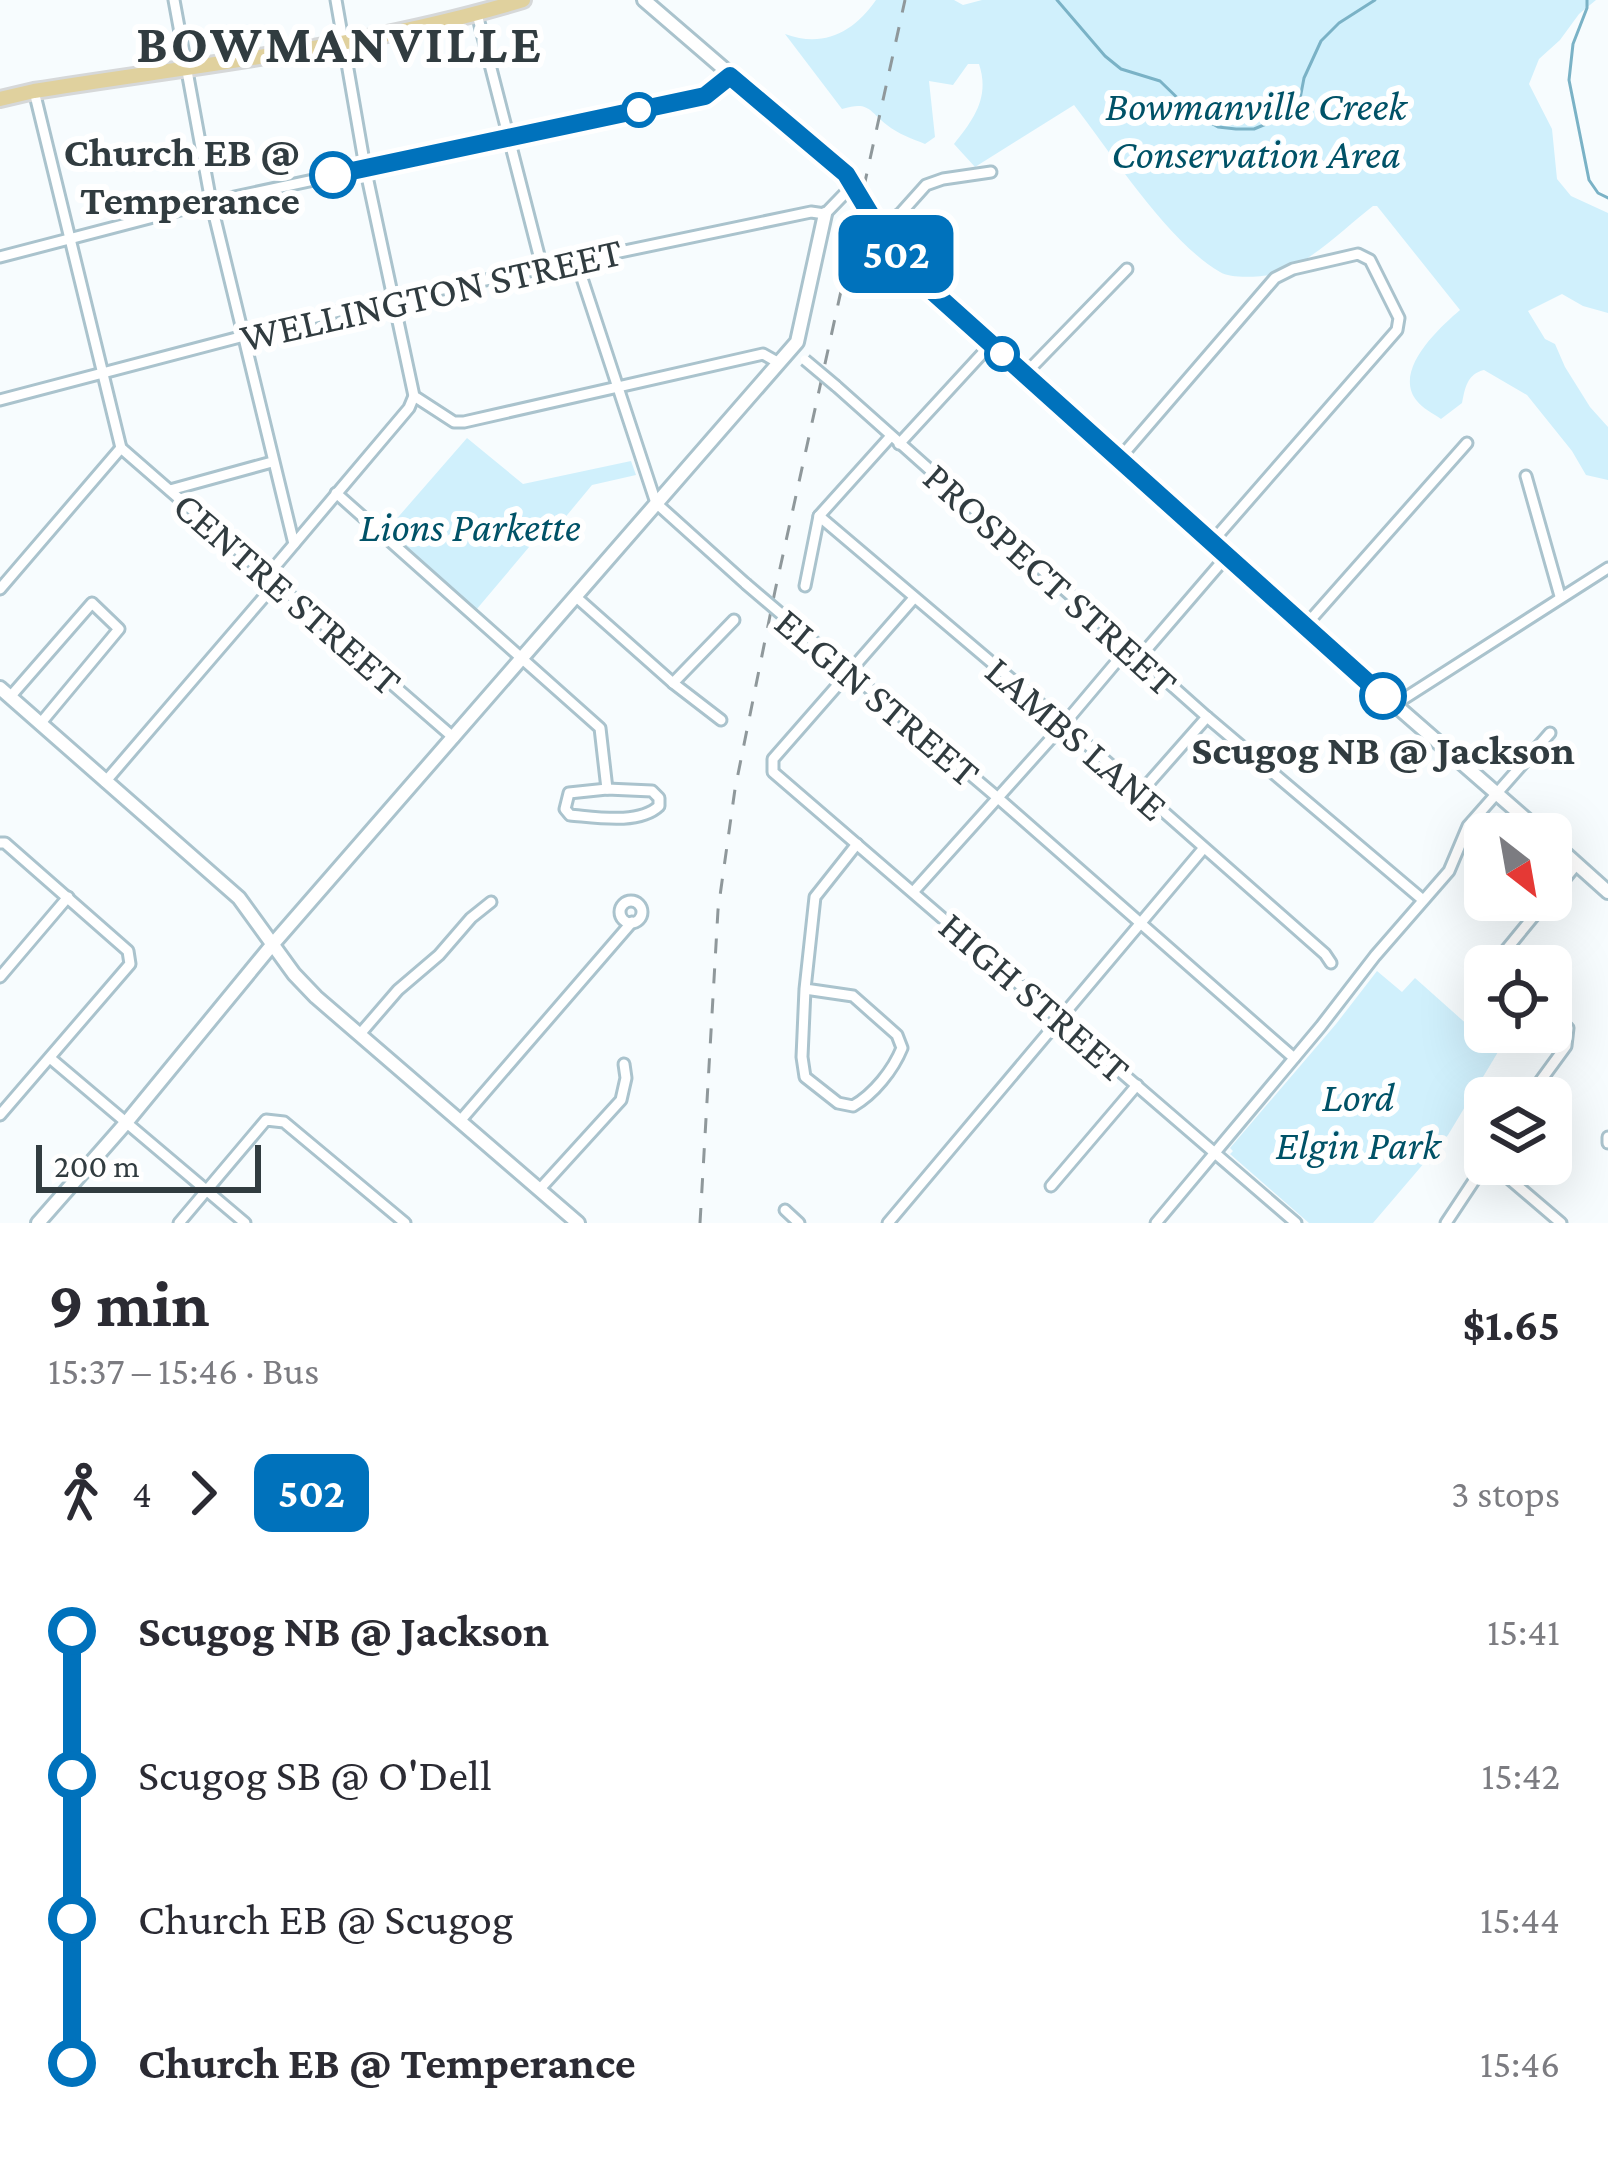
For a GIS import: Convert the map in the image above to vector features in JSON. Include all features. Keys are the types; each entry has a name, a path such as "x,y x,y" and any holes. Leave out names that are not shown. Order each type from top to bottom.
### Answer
{"main road":[{"path":"0,99 343,42 523,0"}],"street":[{"path":"174,0 211,202 293,544"},
{"path":"105,782 414,396 365,167 336,0"},
{"path":"644,0 846,174 890,247 912,273 1226,557 1519,813"},
{"path":"477,14 542,267"},
{"path":"0,257 211,202 705,96 730,76"},
{"path":"0,589 121,448 34,91"},
{"path":"878,226 900,214 926,185 991,172"},
{"path":"38,1223 272,945 792,348 825,214 853,185"},
{"name":"WELLINGTON STREET","path":"0,400 392,299 811,212 825,214"},
{"path":"1119,459 1275,278 1293,269 1358,254 1370,260 1399,318 1397,329 1211,543"},
{"name":"ELGIN STREET","path":"576,260 656,502 1294,1058"},
{"path":"1025,374 1127,269"},
{"path":"805,586 819,516 991,344"},
{"name":"PROSPECT STREET","path":"792,348 1207,717 1423,900"},
{"path":"414,396 454,422 464,422 763,354 779,363"},
{"path":"1305,626 1467,443"},
{"name":"CENTRE STREET","path":"121,448 454,738"},
{"path":"170,490 272,462"},
{"path":"1526,476 1560,596"},
{"path":"336,493 600,728 607,789"},
{"name":"LAMBS LANE","path":"819,516 1064,724 1331,963"},
{"path":"1140,657 1226,557"},
{"path":"1394,705 1608,568"},
{"path":"575,596 721,720"},
{"path":"848,673 914,598"},
{"path":"40,724 119,628 92,603 5,693 105,782 238,898 316,997 578,1223"},
{"path":"673,683 734,620"},
{"path":"914,892 1129,647"},
{"name":"HIGH STREET","path":"848,673 773,759 773,772 1296,1223"},
{"path":"1140,793 1207,717"},
{"path":"1156,1223 1449,871 1468,826 1550,733"},
{"path":"607,789 652,791 659,806 650,814 601,818 570,815 566,809 568,793 607,789"},
{"path":"0,843 128,951 130,964 0,1115"},
{"path":"805,989 853,996 897,1035 902,1048 897,1062 853,1106 838,1103 805,1077 802,1057 805,989 815,897 857,844"},
{"path":"888,1223 1203,849"},
{"path":"1572,860 1608,892"},
{"path":"1572,870 1577,864"},
{"path":"0,977 68,897"},
{"path":"361,1034 398,990 491,902"},
{"path":"1510,945 1530,921"},
{"path":"460,1120 632,922"},
{"path":"50,1058 245,1223"},
{"path":"539,1190 621,1100 626,1089 624,1064"},
{"path":"1051,1186 1137,1085"},
{"path":"179,1223 266,1120 284,1122 404,1223"},
{"path":"1446,1223 1474,1185"},
{"path":"1515,1185 1561,1223"},
{"path":"785,1210 799,1223"}],"green space":[{"name":"Bowmanville Creek Conservation Area","path":"876,0 954,0 963,5 982,0 1596,0 1539,59 1529,84 1552,129 1557,179 1571,196 1608,213 1608,313 1562,294 1528,311 1608,427 1608,480 1586,475 1527,395 1484,370 1470,378 1462,403 1441,419 1417,401 1410,377 1414,364 1460,310 1377,206 1286,270 1231,276 1200,258 1161,219 1074,105 975,167 954,144 981,97 979,64 968,64 953,85 929,81 935,137 925,144 896,131 868,108 842,109 785,34 812,39 836,35"},
{"name":"Lions Parkette","path":"467,438 523,484 631,461 636,475 592,485 563,520 556,515 476,610 386,531"},
{"name":"Lord Elgin Park","path":"1377,971 1402,992 1415,978 1464,1022 1464,1053 1497,1053 1483,1077 1464,1077 1464,1108 1448,1135 1373,1223 1309,1223 1230,1154 1230,1148"}],"waterway":[{"path":"1057,0 1121,69 1160,81 1193,113 1218,127 1236,129 1254,129 1293,113 1321,41 1375,0"},
{"path":"1587,0 1573,44 1569,80 1589,180 1608,198"}],"railway":[{"path":"700,1223 718,910 735,789 905,0"}],"bus line":[{"name":"502","path":"333,175 705,96 730,76 846,174 890,247 912,273 1383,696"}],"place":[{"name":"Church EB @ Temperance","path":"333,175"},
{"name":"Scugog NB @ Jackson","path":"1383,696"}],"district":[{"name":"BOWMANVILLE","path":"340,44"}]}
